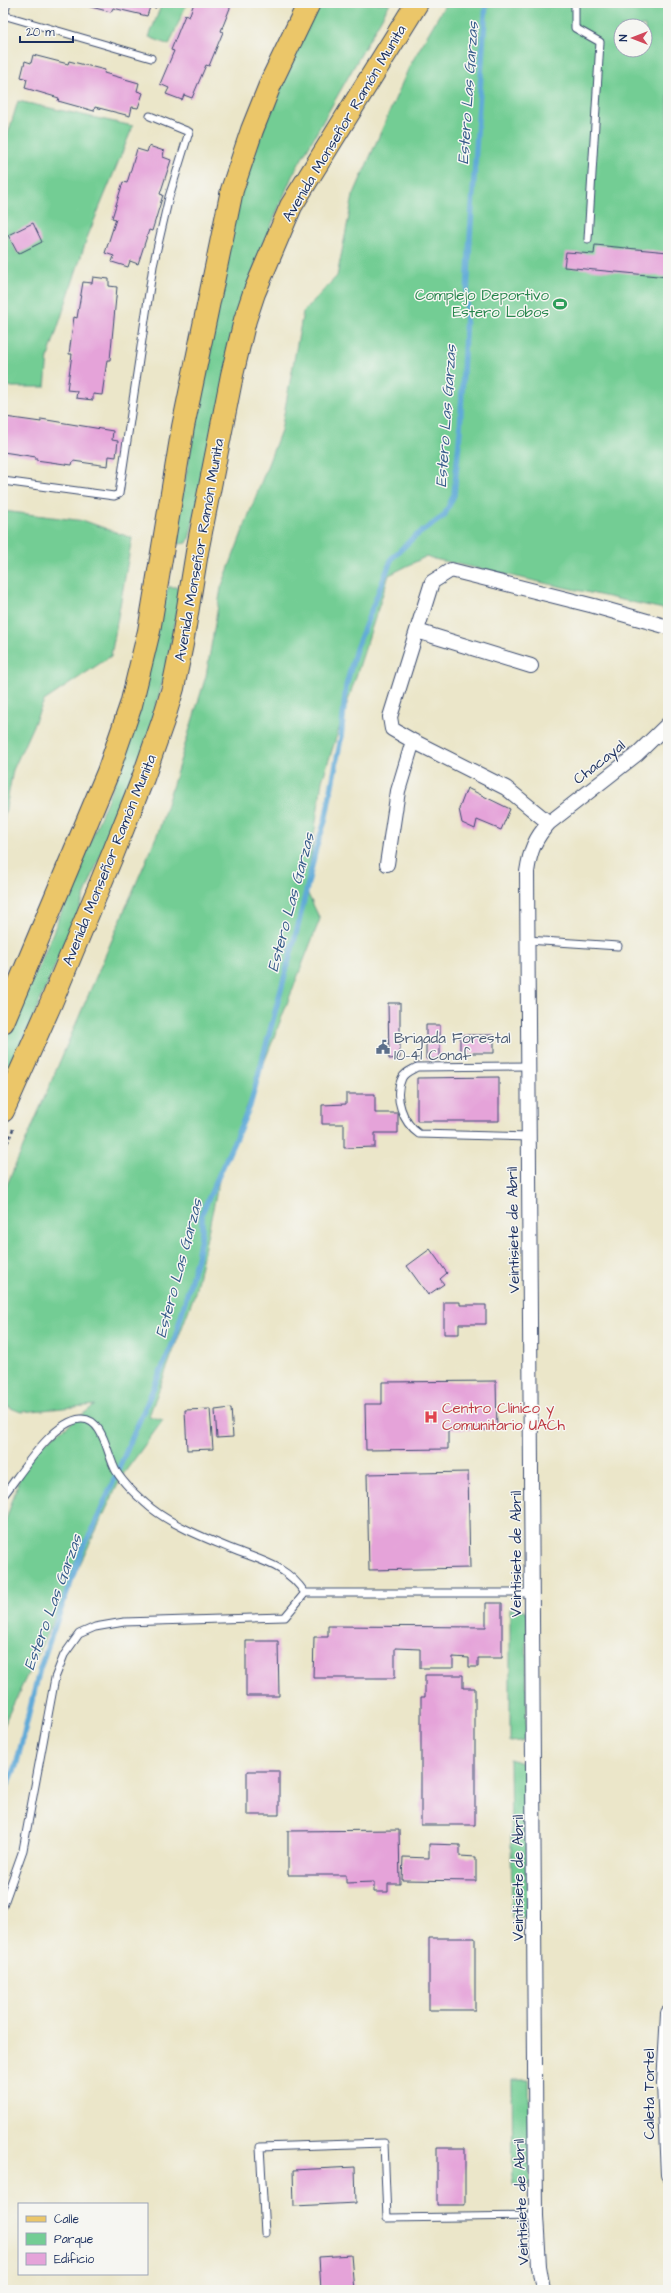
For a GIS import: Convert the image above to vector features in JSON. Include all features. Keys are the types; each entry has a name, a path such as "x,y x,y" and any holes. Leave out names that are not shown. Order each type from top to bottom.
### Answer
{"main road":[{"path":"3,1022 118,746 142,662 158,578 189,393 232,190 252,130 272,80 309,3"},
{"name":"Avenida Monseñor Ramón Munita","path":"3,1111 57,989 153,751 173,688 197,552 232,375 245,320 271,248 298,194 417,3"},
{"path":"162,547 197,552"},
{"path":"158,578 191,584"}],"street":[{"path":"549,823 506,788 392,729 390,717 432,582 451,570 594,606 668,628"},
{"path":"417,632 531,666"},
{"name":"Chacayal","path":"549,823 637,754 668,724"},
{"path":"387,864 398,791 413,741"},
{"name":"Veintisiete de Abril","path":"543,2290 539,2266 536,2216 527,872 530,852 537,837 549,823"},
{"name":"Caleta Tortel","path":"668,2013 664,2084 668,2175"}],"lane":[{"path":"7,3 3,15 151,58"},
{"path":"575,3 575,28 600,42 588,239"},
{"path":"3,481 114,496 119,494 153,266 169,197 190,132 150,116"},
{"path":"527,940 618,946"},
{"path":"528,1066 417,1067 408,1071 402,1078 399,1100 408,1124 419,1134 529,1137"},
{"path":"3,1496 54,1433 66,1424 80,1419 88,1420 97,1427 103,1438 116,1472 143,1501 156,1512 181,1526 232,1549 262,1559 296,1579 305,1593"},
{"path":"305,1593 533,1593"},
{"path":"3,1906 22,1850 55,1678 64,1655 79,1634 95,1627 124,1622 285,1617 305,1593"},
{"path":"265,2232 260,2146 384,2143 388,2218 536,2216"}],"green space":[{"path":"162,3 187,3 169,45 149,37"},
{"path":"318,3 390,3 292,176 256,262 189,539 187,543 178,544 174,540 236,203 279,84"},
{"path":"446,3 668,3 668,610 425,557 389,575 322,781 306,890 320,919 220,1176 195,1293 149,1416 163,1420 122,1476 3,1726 3,1529 27,1456 95,1405 21,1412 3,1405 3,1194 159,830 206,676 221,588 281,430 303,312 337,276 353,196 409,67"},
{"path":"18,101 133,126 87,238 48,357 45,387 12,387 3,384 3,150"},
{"path":"3,511 85,521 132,538 111,656 44,701 13,770 3,824"},
{"path":"168,587 176,587 181,592 166,669 149,733 80,907 3,1088 3,1046 42,959 118,774"},
{"path":"510,1609 522,1609 527,1613 526,1736 522,1741 510,1742"},
{"path":"510,1759 527,1765 528,1917 512,1917"},
{"path":"512,2080 529,2080 530,2184 513,2185"}],"building":[{"path":"157,3 156,8 150,7 147,16 113,8 111,12 79,4"},
{"path":"194,3 232,3 221,31 223,32 209,66 206,65 192,98 184,95 182,100 166,94 169,88 160,84 174,51 171,50 185,15 189,17"},
{"path":"33,55 68,64 69,61 105,70 104,73 139,83 137,91 143,93 138,108 132,107 130,116 95,107 94,111 58,101 59,98 25,88 27,79 21,77 25,61 31,63"},
{"path":"149,146 164,151 163,157 171,160 160,194 163,195 152,231 149,230 138,264 130,261 128,267 112,262 114,256 105,253 116,219 112,218 123,182 127,183 137,149 147,152"},
{"path":"33,223 42,242 18,254 8,235"},
{"path":"595,245 668,252 668,277 564,267 566,252 594,254"},
{"path":"93,277 109,279 109,286 117,287 110,360 107,360 102,395 93,394 93,400 76,398 77,391 67,390 72,354 69,354 74,317 77,318 83,282 92,283"},
{"path":"5,417 41,422 41,419 113,431 112,440 118,441 116,457 109,456 108,466 73,461 72,465 36,460 36,457 3,452 3,425"},
{"path":"467,788 510,809 501,830 477,820 475,829 462,823 459,809"},
{"path":"388,1003 400,1003 400,1058 389,1059"},
{"path":"426,1025 440,1025 440,1059 426,1059"},
{"path":"460,1035 494,1035 494,1053 460,1053"},
{"path":"499,1077 499,1121 417,1121 417,1078"},
{"path":"346,1094 375,1094 375,1113 398,1113 398,1133 375,1133 375,1147 344,1148 344,1124 322,1124 322,1105 346,1104"},
{"path":"430,1249 447,1273 440,1279 444,1284 428,1295 407,1266"},
{"path":"444,1302 460,1302 460,1305 486,1305 486,1324 459,1324 459,1334 444,1334"},
{"name":"Centro Clínico y Comunitario UACh","path":"496,1381 497,1430 448,1430 448,1449 366,1450 365,1404 382,1404 382,1382"},
{"path":"231,1408 233,1437 217,1438 215,1410"},
{"path":"210,1409 213,1449 187,1450 185,1410"},
{"path":"468,1472 470,1568 369,1570 367,1474"},
{"path":"486,1603 502,1603 502,1658 478,1658 478,1667 469,1667 469,1658 453,1657 453,1668 420,1668 420,1649 395,1648 395,1678 313,1678 314,1637 328,1637 328,1626 486,1627"},
{"path":"246,1641 278,1641 279,1696 246,1696"},
{"path":"425,1675 463,1675 463,1688 475,1688 475,1825 421,1825 421,1697 425,1697"},
{"path":"247,1771 279,1771 279,1815 247,1815"},
{"path":"399,1830 400,1884 388,1884 388,1892 374,1892 374,1882 346,1883 346,1875 288,1875 288,1831"},
{"path":"429,1844 460,1845 460,1856 476,1857 476,1881 402,1880 403,1857 429,1858"},
{"path":"429,1938 475,1938 475,2010 429,2010"},
{"path":"437,2148 465,2148 465,2205 437,2205"},
{"path":"355,2167 356,2203 294,2206 293,2170"},
{"path":"351,2255 354,2290 321,2290 319,2257"}],"waterway":[{"name":"Estero Las Garzas","path":"3,1796 16,1766 40,1668 83,1547 92,1531 175,1338 197,1258 202,1231 202,1213 250,1106 298,926 316,848 325,821 341,738 346,686 356,649 392,558 413,538 444,516 454,495 460,431 470,237 486,3"}],"place":[{"name":"Complejo Deportivo Estero Lobos","path":"560,304"},
{"name":"Brigada Forestal 10-41 Conaf","path":"383,1047"},
{"name":"Centro Clínico y Comunitario UACh","path":"431,1417"}]}
